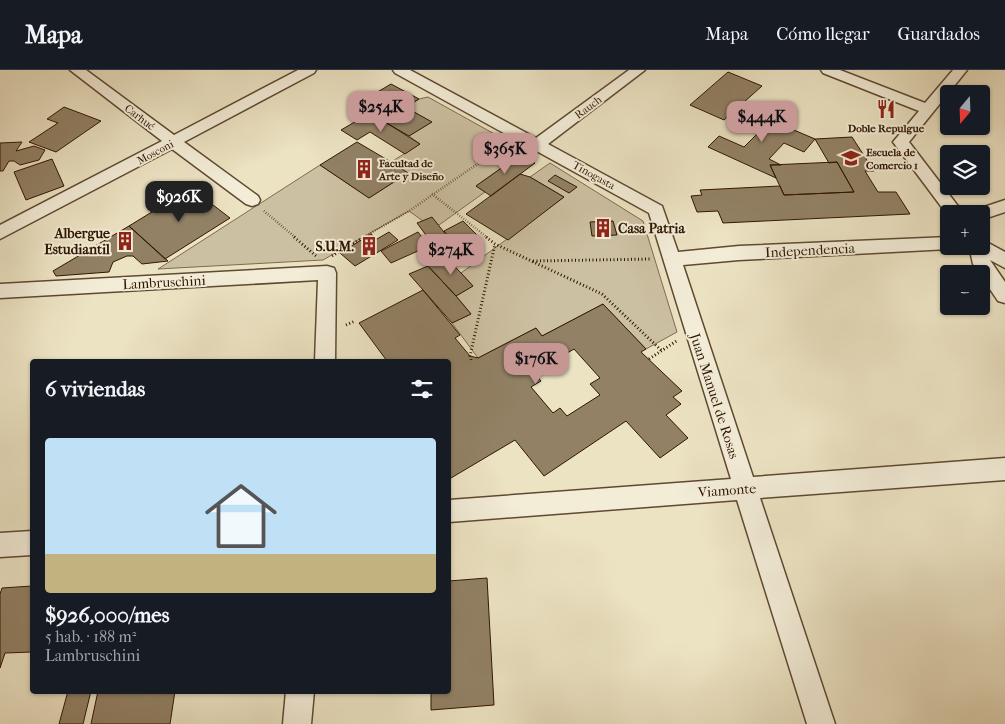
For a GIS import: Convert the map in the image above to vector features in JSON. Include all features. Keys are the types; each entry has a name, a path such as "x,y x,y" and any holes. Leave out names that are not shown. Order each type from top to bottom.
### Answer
{"street":[{"name":"Carhué","path":"78,70 252,200"},
{"name":"Mosconi","path":"0,233 309,70"},
{"name":"Tinogasta","path":"400,70 656,210"},
{"name":"Rauch","path":"538,144 638,70"},
{"path":"828,70 928,109"},
{"path":"949,205 901,142 960,70"},
{"path":"990,211 1005,206"},
{"name":"Juan Manuel de Rosas","path":"656,210 821,724"},
{"name":"Independencia","path":"671,259 738,253 940,243"},
{"path":"990,251 1005,261"},
{"path":"980,255 982,264 1005,296"},
{"path":"325,268 325,359"},
{"name":"Lambruschini","path":"0,292 325,268"},
{"name":"Viamonte","path":"451,511 1005,469"},
{"path":"0,545 30,543"},
{"path":"297,724 300,694"}],"path":[{"path":"252,200 325,268 504,145 538,144"},
{"path":"432,194 495,244 602,294 662,350"},
{"path":"471,360 470,356 495,244"},
{"path":"530,261 671,259"},
{"path":"649,359 694,330"}],"shaded area":[{"path":"428,97 525,151 476,186 485,192 439,225 423,221 409,211 323,260 158,269 320,165 369,198 408,173 391,162 420,144 409,136 431,122 405,107 419,99"},
{"path":"550,163 643,221 677,332 646,349 603,304 542,336 536,328 478,358 452,323 471,314 456,296 473,286 461,273 564,197 530,177"}],"building":[{"path":"728,72 762,86 724,120 690,105"},
{"path":"391,84 419,99 383,121 374,115 387,108 369,97"},
{"path":"64,107 101,121 56,152 29,142 58,123 47,119"},
{"path":"405,107 432,122 409,136 383,121"},
{"path":"749,111 815,139 804,152 784,143 769,159 781,165 770,165 776,178 708,147 719,136 744,147 759,132 736,122"},
{"path":"370,113 420,144 405,154 370,132 357,140 341,130"},
{"path":"852,137 874,171 865,171 878,192 896,192 910,214 723,223 718,211 697,212 691,196 702,195 700,190 780,186 784,195 854,192 837,162 829,163 815,139"},
{"path":"22,142 16,151 34,146 45,150 39,160 20,165 14,161 9,161 3,171 0,171 0,143"},
{"name":"Facultad de Arte y Diseño","path":"357,142 408,173 369,198 320,165"},
{"path":"520,155 535,163 491,196 476,186"},
{"path":"52,159 64,186 26,200 14,172"},
{"path":"837,162 854,192 784,195 770,165"},
{"path":"520,174 530,177 564,197 508,240 466,214"},
{"path":"555,175 577,187 569,193 548,181"},
{"path":"191,188 230,218 165,259 129,226"},
{"path":"432,217 447,236 431,242 417,223"},
{"path":"463,221 477,235 457,245 444,231"},
{"name":"Casa Patria","path":"613,221 617,235 592,236 590,222"},
{"name":"Albergue Estudiantil","path":"129,226 168,261 142,264 133,256 127,256 113,262 109,272 56,276 53,271"},
{"name":"S.U.M.","path":"389,232 398,240 355,266 340,253 371,234 377,239"},
{"path":"418,232 429,246 391,263 381,251"},
{"path":"445,256 473,286 456,296 428,266"},
{"path":"428,266 471,314 452,323 409,274"},
{"path":"423,290 460,335 455,338 470,356 478,358 536,328 542,336 603,304 646,349 641,352 682,391 673,397 681,404 666,415 688,438 660,458 626,421 544,476 515,440 451,478 451,359 386,359 359,323","holes":["574,349 600,378 590,384 600,395 567,416 560,408 553,413 531,387 541,381 534,373"]},
{"path":"487,578 494,705 431,710 431,694 451,694 451,581"},
{"path":"30,586 30,652 5,653 0,668 0,594 2,588"},
{"path":"67,694 90,694 83,724 59,724"},
{"path":"97,694 175,694 170,724 91,724"}],"place":[{"name":"Doble Repulgue","path":"886,109"},
{"name":"Escuela de Comercio 1","path":"851,158"},
{"name":"Facultad de Arte y Diseño","path":"364,169"},
{"name":"Casa Patria","path":"603,228"},
{"name":"Albergue Estudiantil","path":"125,241"},
{"name":"S.U.M.","path":"369,246"}]}
